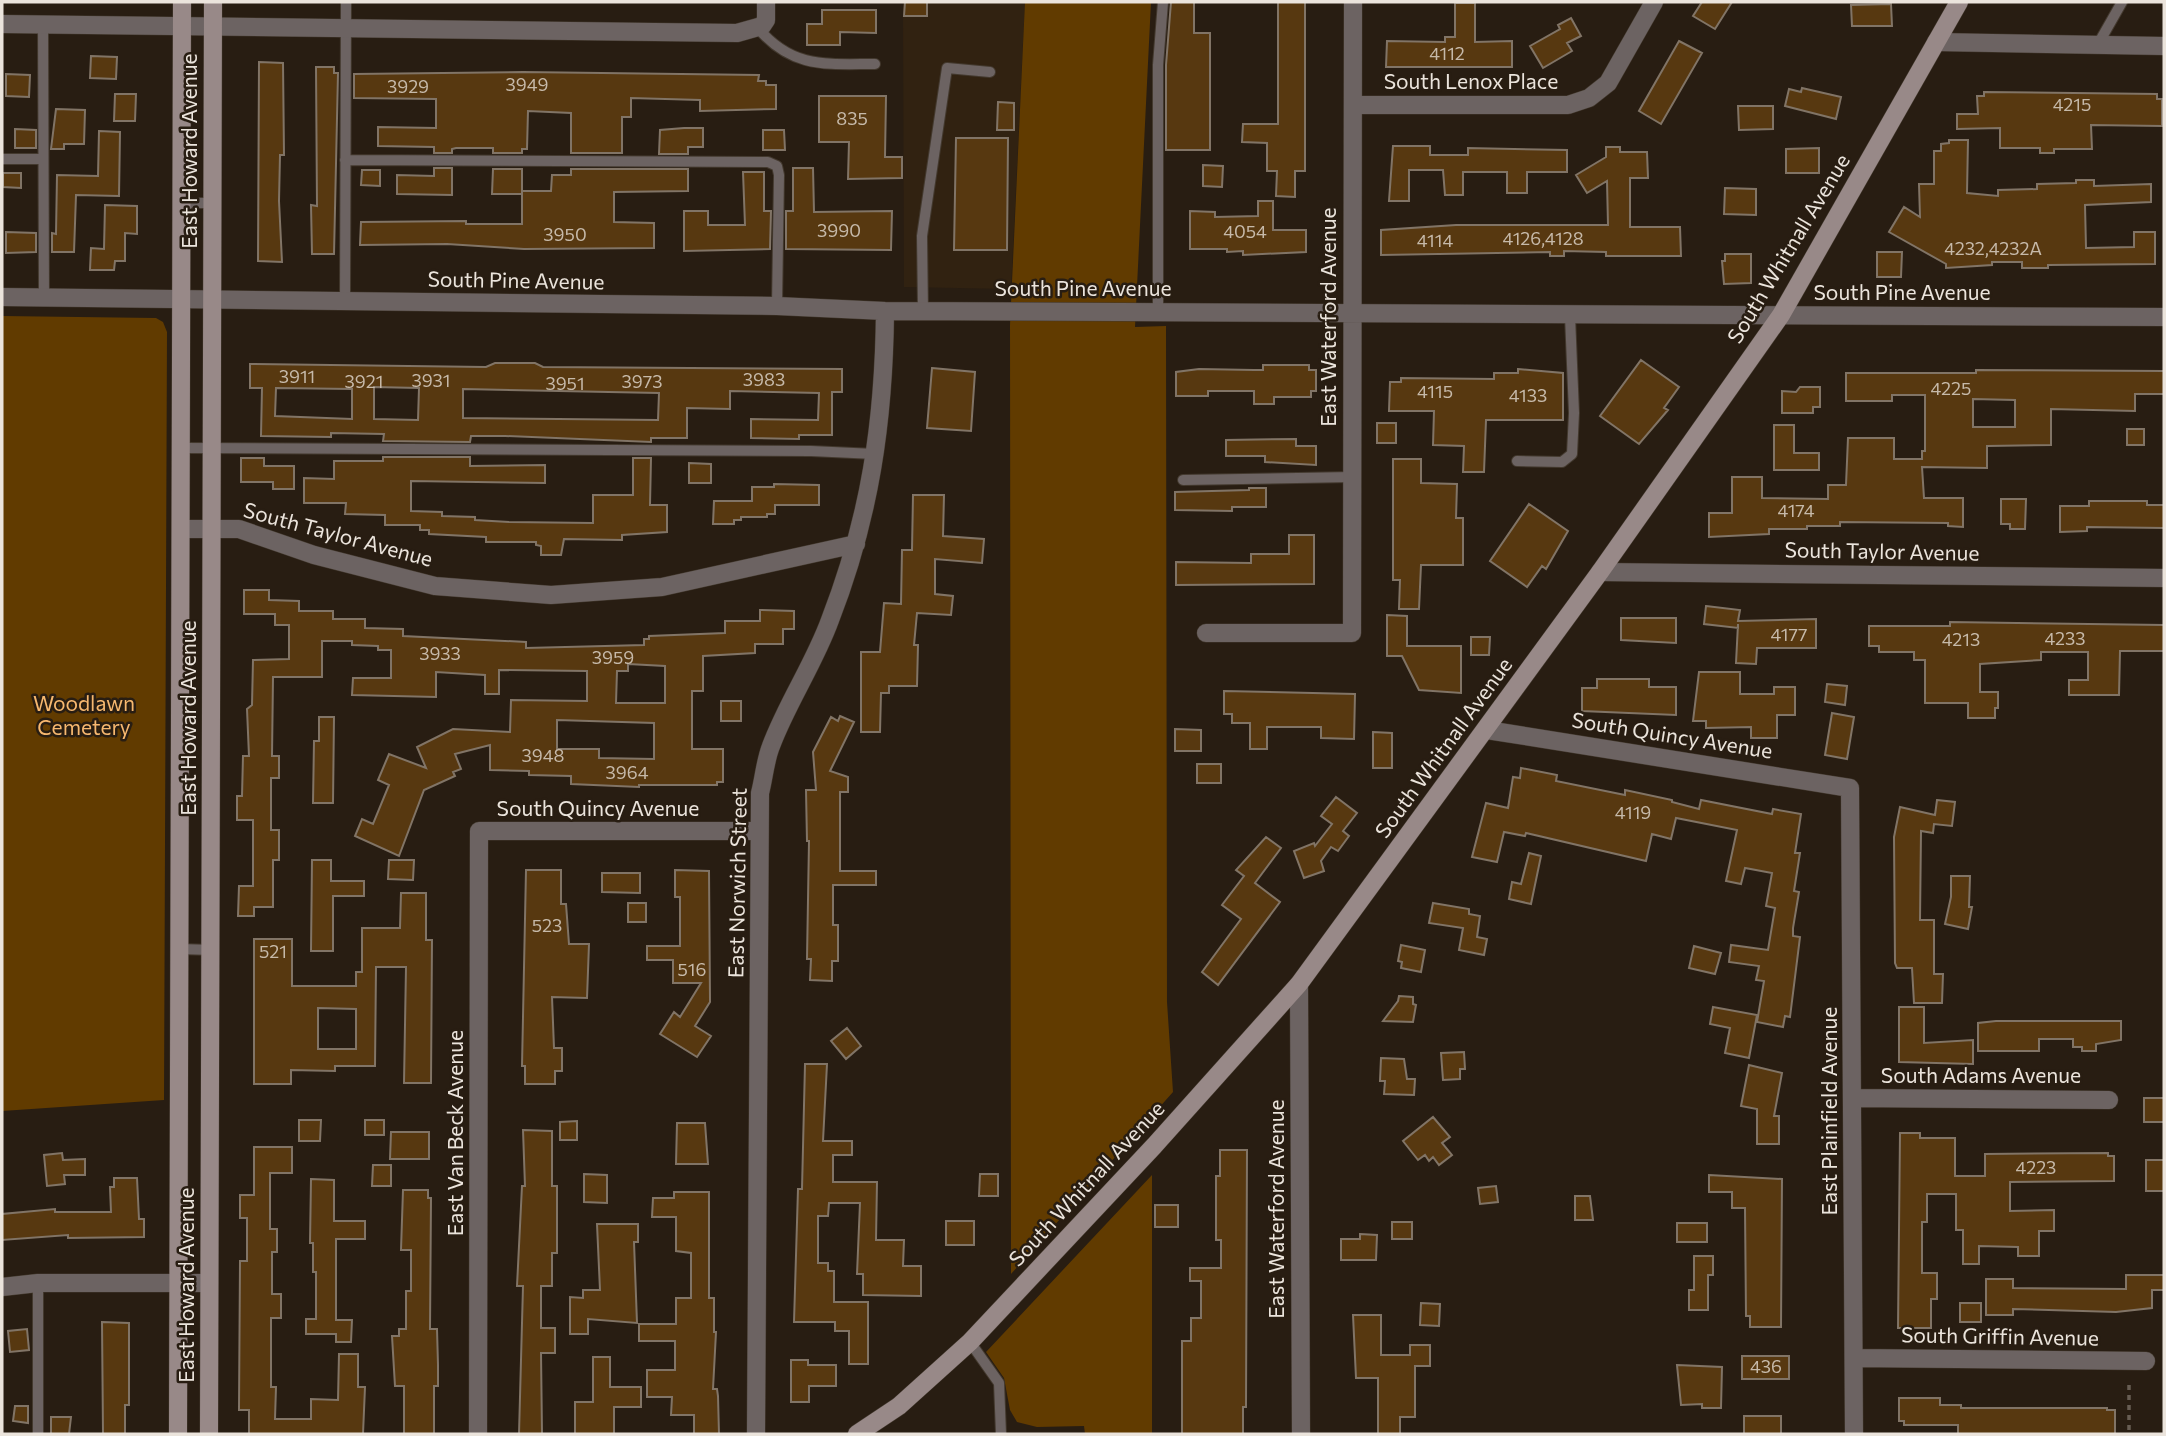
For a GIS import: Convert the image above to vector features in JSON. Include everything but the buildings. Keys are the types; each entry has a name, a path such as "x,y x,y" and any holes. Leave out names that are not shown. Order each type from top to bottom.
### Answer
{"main road":[{"name":"East Howard Avenue","path":"178,1434 182,2"},
{"name":"East Howard Avenue","path":"209,1434 213,2"},
{"name":"South Whitnall Avenue","path":"857,1434 900,1406 970,1342 1154,1146 1299,984 1487,730 1781,315 1959,2"}],"street":[{"path":"2,24 737,33 760,27 766,20 766,2"},
{"name":"East Waterford Avenue","path":"1206,633 1352,633 1353,2"},
{"name":"South Lenox Place","path":"1353,105 1568,105 1589,98 1608,83 1654,2"},
{"path":"1936,42 2164,46"},
{"name":"South Pine Avenue","path":"2,298 777,306 885,312 2164,317"},
{"name":"East Norwich Street","path":"756,1434 760,793 770,747 830,621 856,544 876,454 885,382 885,312"},
{"name":"South Taylor Avenue","path":"181,530 239,529 314,555 435,586 551,594 662,587 856,544"},
{"name":"South Taylor Avenue","path":"1600,572 2164,578"},
{"name":"South Quincy Avenue","path":"1487,730 1850,788"},
{"name":"East Plainfield Avenue","path":"1850,788 1854,1434"},
{"name":"South Quincy Avenue","path":"480,831 759,831"},
{"name":"East Van Beck Avenue","path":"478,1434 480,831"},
{"name":"East Waterford Avenue","path":"1299,984 1301,1434"},
{"name":"South Adams Avenue","path":"1853,1098 2109,1100"},
{"path":"2,1287 38,1283 209,1283"},
{"name":"South Griffin Avenue","path":"1854,1358 2146,1361"}],"lane":[{"path":"345,302 346,2"},
{"path":"1158,312 1158,65 1163,2"},
{"path":"2097,46 2122,2"},
{"path":"43,25 44,298"},
{"path":"760,27 777,48 807,62 875,64"},
{"path":"923,312 922,236 947,68 990,72"},
{"path":"2,159 43,159"},
{"path":"345,160 768,162 777,166 779,175 777,306"},
{"path":"183,204 213,204"},
{"path":"1517,461 1562,462 1572,454 1574,413 1570,316"},
{"path":"181,448 811,451 876,454"},
{"path":"1183,480 1352,477"},
{"path":"180,950 212,950"},
{"path":"38,1283 38,1434"},
{"path":"970,1342 999,1383 1001,1434"}],"path":[{"path":"2129,1385 2129,1434"}],"shaded area":[{"path":"903,2 1025,2 1011,289 904,287"}],"green space":[{"path":"1025,2 1151,2 1135,327 1166,326 1167,1002 1173,1092 1011,1274 1010,325"},
{"name":"Woodlawn Cemetery","path":"2,316 156,318 163,322 167,332 164,1100 2,1111"},
{"path":"1152,1175 1152,1434 1085,1434 1084,1426 1037,1427 1017,1422 1010,1410 1004,1378 986,1352"}]}
